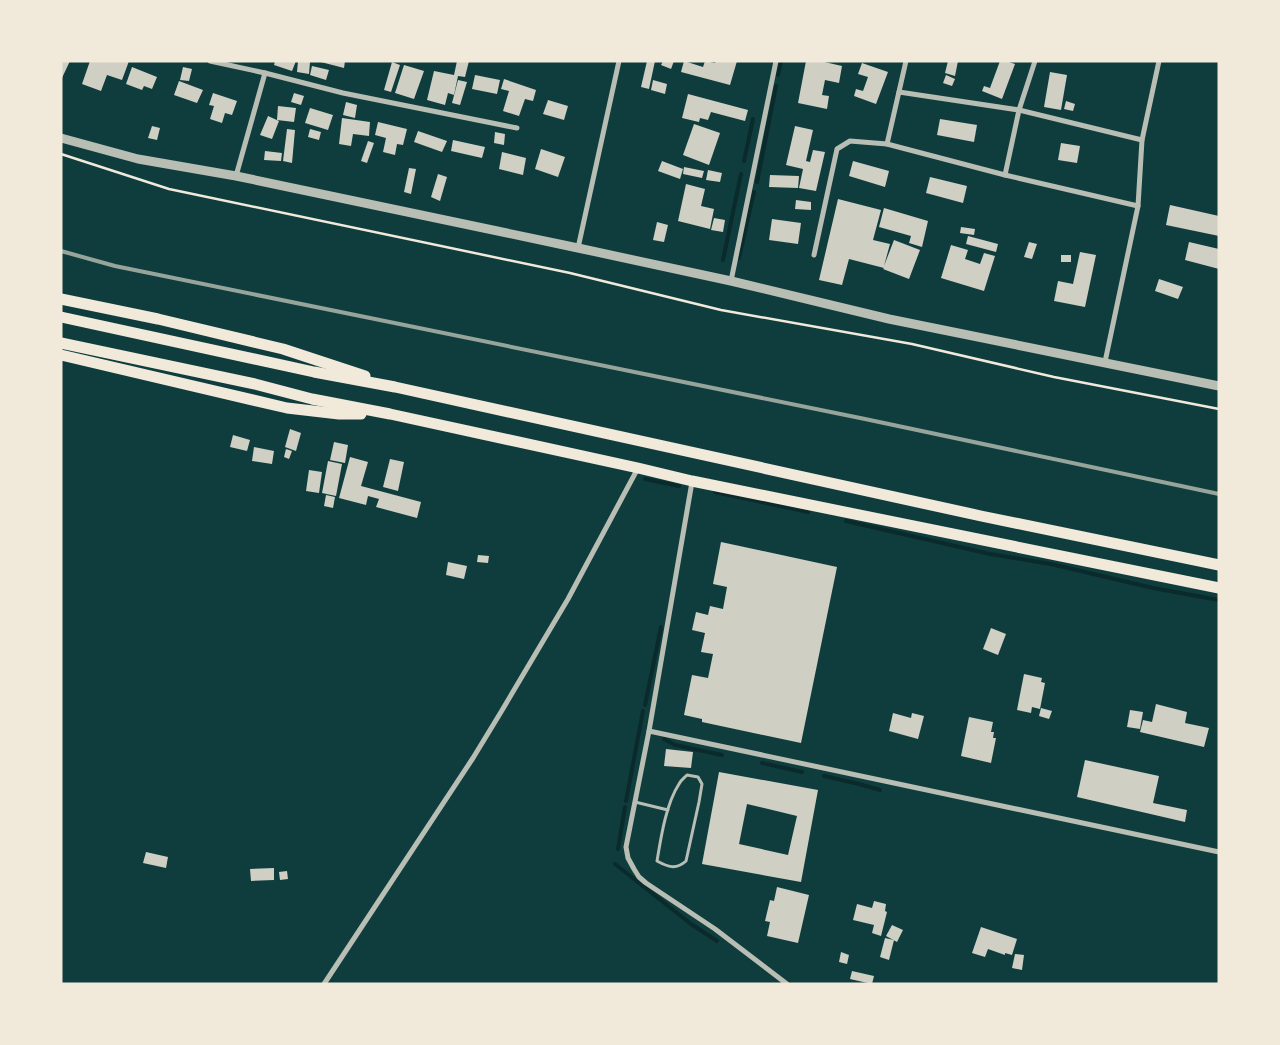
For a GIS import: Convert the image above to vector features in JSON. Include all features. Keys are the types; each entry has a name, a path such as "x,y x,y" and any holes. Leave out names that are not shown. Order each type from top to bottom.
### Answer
{"highway":[{"path":"61,299 158,319 283,349 339,366 395,387"},
{"path":"61,317 314,372 395,387 981,516 1219,565"},
{"path":"61,343 692,481 1219,588"},
{"path":"61,355 287,408 339,414 390,414"}],"street":[{"path":"210,61 343,93 517,128"},
{"path":"578,248 618,61"},
{"path":"731,281 776,61"},
{"path":"887,144 906,61"},
{"path":"1005,175 1019,110 1035,61"},
{"path":"1105,362 1138,206 1142,140 1159,61"},
{"path":"236,176 265,73"},
{"path":"899,92 1019,110 1142,140"},
{"path":"61,138 138,159 236,176 731,281 888,319 1219,386"},
{"path":"814,255 837,149 850,141 887,144 1005,175 1138,206"},
{"path":"324,984 473,758 501,712 568,599 638,468"},
{"path":"692,481 649,731 626,846 628,858 639,877 646,883 723,935 787,984"},
{"path":"649,731 1219,852"}],"lane":[{"path":"687,775 698,777 702,784 699,802 686,861 680,866 673,867 657,861 668,810 680,782 687,775"},
{"path":"634,802 668,810"}],"path":[{"path":"61,154 169,188 561,271 721,310 912,344 1054,377 1219,409"}],"building":[{"path":"61,61 70,61 61,80"},
{"path":"90,61 129,61 122,80 107,75 101,91 82,84"},
{"path":"275,61 296,61 292,71 274,65"},
{"path":"298,61 310,62 309,74 297,72"},
{"path":"317,61 345,61 344,68"},
{"path":"457,61 469,61 465,77 458,76 454,95 448,93 445,105 427,100 434,71 454,75"},
{"path":"647,61 655,61 649,89 641,87"},
{"path":"663,61 674,61 671,69 661,65"},
{"path":"684,61 703,67 705,61 715,63 716,61 737,61 730,85 681,72"},
{"path":"806,61 820,61 842,66 839,83 825,80 822,95 829,96 827,109 798,103"},
{"path":"948,61 958,61 955,76 945,73"},
{"path":"1000,61 1015,64 1002,99 982,91 984,86 990,88"},
{"path":"392,62 400,65 391,92 384,90"},
{"path":"862,63 888,72 876,104 854,96 856,89 863,91 868,77 858,74"},
{"path":"404,65 424,71 414,99 395,93"},
{"path":"312,66 329,70 326,80 310,75"},
{"path":"132,67 157,77 152,89 144,86 142,90 126,84"},
{"path":"183,67 192,69 189,81 180,80"},
{"path":"1050,72 1067,75 1061,110 1044,107"},
{"path":"475,75 500,80 497,94 472,89"},
{"path":"946,75 955,79 952,86 943,83"},
{"path":"504,79 536,90 533,101 525,99 519,116 503,111 509,91 501,89"},
{"path":"458,80 467,82 460,105 452,103"},
{"path":"653,80 667,84 665,94 651,90"},
{"path":"179,81 203,90 197,103 174,95"},
{"path":"213,93 237,101 232,115 225,113 222,123 210,119 214,106 209,105"},
{"path":"294,93 304,96 301,105 291,102"},
{"path":"688,94 748,110 745,121 711,112 708,120 700,118 699,122 682,118"},
{"path":"548,100 568,106 564,120 543,114"},
{"path":"1066,101 1075,104 1073,111 1064,109"},
{"path":"346,102 357,105 355,118 343,115"},
{"path":"278,106 296,108 294,122 277,120"},
{"path":"310,108 333,115 328,130 305,123"},
{"path":"268,116 279,121 272,139 260,135"},
{"path":"342,118 370,122 369,136 353,134 351,146 339,144"},
{"path":"940,119 977,125 974,142 937,135"},
{"path":"378,122 407,129 403,145 397,144 395,155 383,152 386,138 375,135"},
{"path":"694,124 720,133 709,165 683,155"},
{"path":"152,126 160,128 157,140 148,138"},
{"path":"795,126 813,130 806,161 810,162 813,150 825,152 816,191 799,188 803,169 786,165"},
{"path":"287,129 295,130 292,163 283,161"},
{"path":"310,129 321,132 319,140 308,137"},
{"path":"418,131 447,141 442,152 414,142"},
{"path":"495,132 505,134 504,145 494,143"},
{"path":"453,140 485,147 482,158 451,151"},
{"path":"368,141 374,143 367,163 361,161"},
{"path":"1061,143 1080,146 1077,163 1058,160"},
{"path":"541,149 565,157 558,177 535,169"},
{"path":"265,151 282,153 281,161 264,160"},
{"path":"502,152 526,158 523,175 499,169"},
{"path":"662,161 683,169 680,179 658,171"},
{"path":"853,161 889,171 885,187 849,176"},
{"path":"684,167 704,171 702,178 683,174"},
{"path":"409,168 416,169 411,194 404,192"},
{"path":"708,170 722,173 720,182 706,180"},
{"path":"438,174 447,177 440,201 431,197"},
{"path":"770,175 799,176 798,188 769,187"},
{"path":"930,177 967,186 963,203 926,193"},
{"path":"686,184 705,189 701,206 714,209 710,229 678,221"},
{"path":"838,199 881,210 873,240 890,244 884,266 894,240 920,250 909,279 884,268 849,259 842,285 819,280"},
{"path":"796,200 811,202 811,210 795,209"},
{"path":"1170,205 1219,216 1219,236 1166,225"},
{"path":"884,208 928,221 922,247 909,243 911,236 879,227"},
{"path":"714,218 725,220 723,232 711,230"},
{"path":"772,219 801,223 798,244 769,240"},
{"path":"657,222 668,225 664,242 653,240"},
{"path":"961,227 975,229 974,235 960,233"},
{"path":"968,236 998,244 996,252 966,244"},
{"path":"1029,242 1037,244 1032,259 1024,257"},
{"path":"1189,242 1219,249 1219,269 1185,260"},
{"path":"951,245 968,250 965,259 980,264 984,253 995,256 984,291 941,278"},
{"path":"1080,252 1096,255 1085,307 1054,301 1058,281 1073,284"},
{"path":"1061,255 1071,255 1071,262 1061,262"},
{"path":"1159,279 1183,287 1178,299 1155,291"},
{"path":"290,429 301,433 296,451 285,447"},
{"path":"233,435 250,440 247,451 230,447"},
{"path":"334,442 348,445 345,463 330,460"},
{"path":"254,447 274,451 272,464 252,461"},
{"path":"286,449 292,451 289,459 284,457"},
{"path":"350,457 368,462 361,486 421,502 417,518 376,507 379,499 368,496 366,505 339,498"},
{"path":"390,459 404,462 398,491 383,487"},
{"path":"328,461 342,464 336,496 322,493"},
{"path":"309,470 322,472 319,493 306,491"},
{"path":"326,495 335,497 333,508 324,506"},
{"path":"721,542 837,567 801,743 702,722 702,719 684,715 692,675 708,678 713,654 701,652 705,633 692,630 696,612 708,615 710,606 723,609 727,587 713,584"},
{"path":"478,555 489,556 488,563 477,562"},
{"path":"448,562 467,566 464,579 446,575"},
{"path":"991,628 1006,634 998,655 983,649"},
{"path":"1024,674 1042,678 1041,682 1045,683 1040,709 1032,707 1031,713 1017,710"},
{"path":"1156,704 1187,712 1185,723 1209,728 1204,747 1140,732 1143,720 1152,722"},
{"path":"1041,708 1052,711 1049,719 1039,716"},
{"path":"1130,710 1143,712 1140,729 1127,727"},
{"path":"893,713 911,718 912,713 924,716 918,739 889,731"},
{"path":"969,717 993,722 991,732 994,732 993,738 996,738 991,763 961,756"},
{"path":"666,749 693,752 691,768 664,766"},
{"path":"1085,760 1159,776 1153,803 1187,810 1185,822 1077,797"},
{"path":"719,772 818,790 801,882 702,864","holes":["747,804 797,816 788,855 739,844"]},
{"path":"146,852 168,857 166,868 143,863"},
{"path":"274,868 274,880 251,881 250,869"},
{"path":"287,871 288,879 280,880 279,872"},
{"path":"777,887 809,895 798,943 767,936 770,922 765,921 770,900 774,901"},
{"path":"874,901 886,904 885,911 887,912 881,936 872,933 874,925 853,920 857,904 872,908"},
{"path":"892,925 903,930 897,942 886,936"},
{"path":"981,927 1017,939 1012,955 1005,953 1005,955 988,949 985,957 972,953"},
{"path":"885,938 894,940 889,960 880,957"},
{"path":"841,952 849,955 847,964 839,962"},
{"path":"1015,954 1024,955 1022,970 1012,968"},
{"path":"852,971 874,976 872,984 850,979"}],"waterway":[{"path":"778,75 781,61"},
{"path":"757,182 776,86"},
{"path":"744,161 753,119"},
{"path":"723,260 741,174"},
{"path":"739,258 754,192"},
{"path":"645,479 679,486"},
{"path":"715,492 808,512"},
{"path":"846,521 990,554 1051,564 1153,588 1219,600"},
{"path":"645,705 661,627"},
{"path":"626,801 643,711"},
{"path":"664,739 675,745 722,755"},
{"path":"762,763 802,772"},
{"path":"824,776 880,790"},
{"path":"618,849 625,807"},
{"path":"615,864 691,924 717,941"}],"railway":[{"path":"61,251 115,266 865,419 1219,494"}]}
